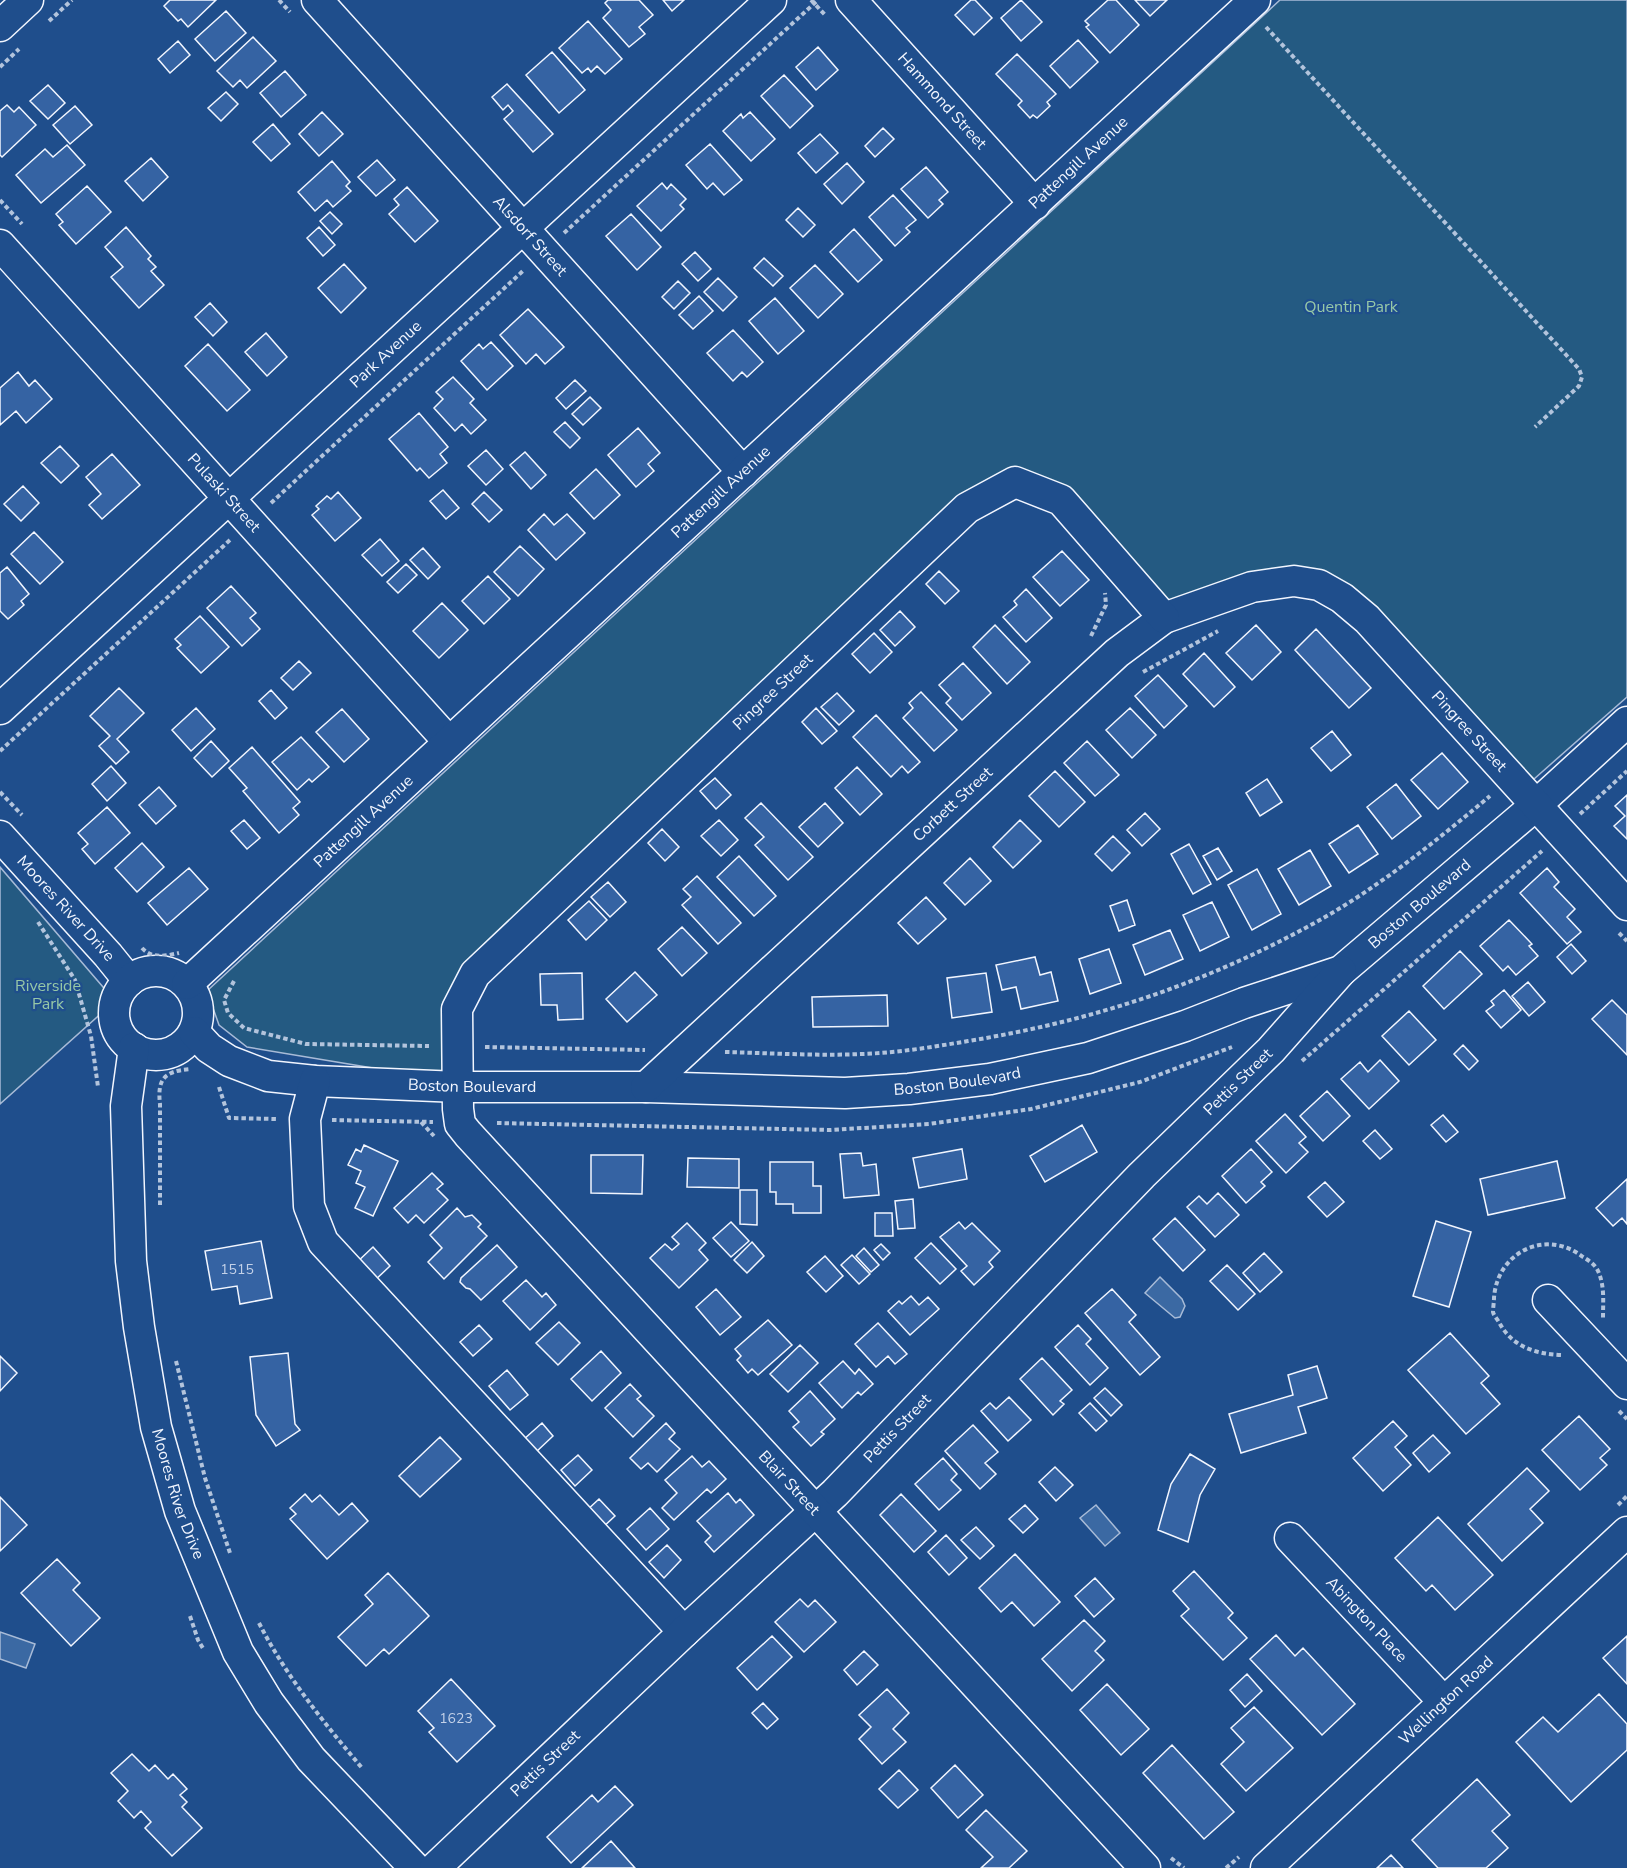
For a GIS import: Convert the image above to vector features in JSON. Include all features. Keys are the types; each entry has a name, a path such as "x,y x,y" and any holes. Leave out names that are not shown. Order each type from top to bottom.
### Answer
{"street":[{"path":"0,26 28,0"},
{"name":"Alsdorf Street","path":"317,0 743,472"},
{"name":"Park Avenue","path":"0,709 771,0"},
{"name":"Hammond Street","path":"850,0 1035,204"},
{"name":"Pattengill Avenue","path":"187,984 1251,4"},
{"name":"Pulaski Street","path":"0,245 449,742"},
{"name":"Pingree Street","path":"459,1087 457,1009 475,974 966,508 1015,482 1061,500 1164,618"},
{"name":"Corbett Street","path":"646,1087 1117,653 1164,618 1252,587 1294,581"},
{"name":"Pingree Street","path":"1294,581 1319,585 1342,598 1366,619 1627,905"},
{"name":"Boston Boulevard","path":"194,1032 209,1048 229,1061 268,1076 315,1081 459,1087 646,1087 845,1093 909,1089 990,1079 1088,1058 1341,971 1535,806 1627,722"},
{"name":"Moores River Drive","path":"0,836 129,981"},
{"path":"159,971 177,976 187,984 198,1007 194,1032 185,1043 174,1051 154,1054 134,1048 124,1040 117,1028 114,1016 120,991 129,981 140,974 159,971"},
{"name":"Pettis Street","path":"435,1868 815,1511 1142,1175 1271,1050 1341,971"},
{"name":"Moores River Drive","path":"134,1048 126,1106 131,1261 139,1327 156,1427 180,1511 238,1653 269,1703 311,1759 415,1868"},
{"path":"315,1081 305,1119 309,1206 323,1242 684,1632"},
{"name":"Blair Street","path":"459,1087 460,1124 468,1134 1145,1868"},
{"path":"1548,1300 1627,1384"},
{"name":"Wellington Road","path":"1266,1868 1627,1532"},
{"name":"Abington Place","path":"1290,1538 1444,1701"}],"path":[{"path":"0,752 818,0"},
{"path":"1251,4 1579,369 1582,377 1579,386 1535,427"},
{"path":"1084,644 1091,636 1106,605 1104,585"},
{"path":"1140,673 1221,629"},
{"path":"729,1044 720,1052 860,1054 920,1049 1020,1033 1126,1006 1228,967 1319,920 1378,882 1446,833 1510,779"},
{"path":"0,792 23,817"},
{"path":"139,945 145,952 161,957 179,953 187,946"},
{"path":"239,972 224,1000 228,1013 244,1028 306,1044 686,1051"},
{"path":"644,1050 652,1042"}],"green space":[{"name":"Quentin Park","path":"1280,0 1627,0 1627,697 1534,779 1362,622 1296,575 1160,617 1050,496 985,499 483,967 460,1011 457,1082 247,1047 219,1025 207,991"},
{"name":"Riverside Park","path":"0,867 115,1001 0,1104"}],"shaded area":[{"path":"1160,1277 1182,1299 1185,1306 1180,1317 1175,1318 1145,1293"},
{"path":"1096,1505 1120,1533 1105,1546 1080,1518"},
{"path":"0,1632 35,1644 26,1668 0,1659"}],"building":[{"path":"170,0 216,0 188,27 181,19 178,21 164,6"},
{"path":"608,0 639,0 653,15 639,27 645,34 629,47 603,18 611,10 605,3"},
{"path":"663,0 684,0 672,11"},
{"path":"971,0 975,0 992,18 974,35 955,15"},
{"path":"1021,0 1042,22 1021,41 1001,18"},
{"path":"1108,0 1116,0 1139,25 1110,53 1086,27 1089,25 1085,21"},
{"path":"1135,0 1167,0 1150,16"},
{"path":"226,11 246,33 215,61 195,39"},
{"path":"588,21 622,59 605,74 597,66 591,72 588,68 582,73 559,48"},
{"path":"253,37 276,61 247,88 240,80 233,87 217,71"},
{"path":"1078,40 1098,62 1070,88 1050,66"},
{"path":"178,41 190,55 170,73 158,59"},
{"path":"818,47 838,70 816,90 796,67"},
{"path":"552,52 585,90 559,113 526,75"},
{"path":"1017,54 1056,94 1047,102 1050,106 1037,118 1033,115 1030,118 1018,105 1022,101 996,74"},
{"path":"285,71 306,95 281,117 260,93"},
{"path":"784,75 813,106 790,128 761,96"},
{"path":"507,84 553,134 533,152 504,119 513,111 508,105 503,110 492,97"},
{"path":"48,85 65,103 48,119 30,101"},
{"path":"226,92 238,104 221,121 208,108"},
{"path":"7,105 14,112 19,107 36,125 2,157 0,155 0,111"},
{"path":"75,106 92,125 70,144 53,125"},
{"path":"322,112 343,134 319,156 299,134"},
{"path":"750,112 775,139 751,161 723,131 741,114 743,118"},
{"path":"273,124 290,144 271,161 253,142"},
{"path":"883,128 894,139 875,157 865,146"},
{"path":"820,134 838,153 816,173 798,153"},
{"path":"710,144 742,180 724,195 713,183 707,189 686,165"},
{"path":"67,145 85,165 41,203 16,175 45,149 53,157"},
{"path":"151,158 168,177 143,201 125,181"},
{"path":"377,160 395,180 376,196 358,177"},
{"path":"332,161 350,182 346,186 351,191 333,207 327,200 315,211 298,192"},
{"path":"847,163 864,182 842,204 824,184"},
{"path":"926,167 948,192 939,200 943,204 928,218 901,189"},
{"path":"662,183 667,189 671,184 686,199 680,205 684,209 661,231 637,206"},
{"path":"87,186 111,212 76,244 59,225 63,222 56,214"},
{"path":"407,187 438,221 415,242 389,214 399,205 394,199"},
{"path":"893,195 916,220 906,228 910,232 895,246 869,217"},
{"path":"798,208 815,225 803,237 786,220"},
{"path":"330,212 342,224 332,234 320,221"},
{"path":"631,214 661,247 637,270 606,236"},
{"path":"126,227 151,256 148,259 156,267 151,271 164,285 139,308 111,277 123,267 105,247"},
{"path":"319,227 335,245 323,256 307,238"},
{"path":"854,229 882,260 858,282 830,252"},
{"path":"695,252 711,269 698,281 682,264"},
{"path":"764,258 783,276 773,286 754,268"},
{"path":"344,264 366,288 341,313 318,288"},
{"path":"815,265 843,294 818,318 790,288"},
{"path":"718,278 737,297 723,311 704,292"},
{"path":"678,281 690,293 674,309 662,297"},
{"path":"699,296 713,311 693,329 679,315"},
{"path":"775,298 804,331 778,354 749,321"},
{"path":"210,303 227,322 213,336 195,317"},
{"path":"528,309 564,347 545,364 536,354 526,364 500,335"},
{"path":"733,330 763,362 747,377 742,372 733,381 707,353"},
{"path":"266,333 287,357 267,376 245,352"},
{"path":"491,342 513,366 487,390 461,361 479,344 483,349"},
{"path":"208,344 250,390 227,411 185,366"},
{"path":"18,372 29,386 35,380 52,399 26,423 16,411 0,425 0,388"},
{"path":"453,377 474,399 470,403 486,420 471,434 462,424 455,431 434,408 443,399 436,392"},
{"path":"575,380 586,391 566,409 556,398"},
{"path":"590,397 601,408 583,425 572,414"},
{"path":"419,413 448,447 440,454 447,463 429,478 420,468 417,471 389,439"},
{"path":"565,422 580,438 570,448 554,432"},
{"path":"638,428 660,453 648,464 654,471 636,487 608,455"},
{"path":"60,446 79,466 61,483 41,463"},
{"path":"486,450 503,469 486,485 468,466"},
{"path":"525,452 546,475 531,489 510,465"},
{"path":"112,454 140,485 102,519 89,505 101,494 86,477"},
{"path":"596,469 620,495 594,519 570,493"},
{"path":"23,486 39,503 21,521 4,504"},
{"path":"443,490 459,508 446,519 430,501"},
{"path":"338,492 361,518 335,541 312,515 319,509 316,506 327,496 331,499"},
{"path":"484,492 502,510 489,522 472,504"},
{"path":"544,514 554,525 567,514 585,533 556,560 528,530"},
{"path":"34,532 63,562 40,584 11,554"},
{"path":"380,539 399,561 382,576 362,555"},
{"path":"520,546 544,569 518,596 494,572"},
{"path":"423,548 440,567 428,579 410,560"},
{"path":"1062,551 1089,580 1060,606 1033,577"},
{"path":"406,564 417,575 398,593 387,582"},
{"path":"7,567 29,594 21,601 24,605 8,619 0,611 0,573"},
{"path":"939,571 959,591 945,604 926,584"},
{"path":"488,576 510,599 484,624 462,601"},
{"path":"231,586 256,613 250,618 260,629 242,646 207,608"},
{"path":"1026,589 1052,618 1026,642 1003,617 1017,605 1014,601"},
{"path":"442,603 468,630 439,658 413,631"},
{"path":"900,611 915,627 895,646 880,630"},
{"path":"200,616 229,647 201,673 177,648 181,645 175,639"},
{"path":"995,625 1030,662 1007,684 973,647"},
{"path":"1256,625 1281,652 1252,680 1226,653"},
{"path":"1316,629 1371,688 1349,708 1295,650"},
{"path":"874,633 892,652 870,673 852,654"},
{"path":"1204,653 1235,687 1214,707 1183,674"},
{"path":"299,661 311,673 293,690 281,678"},
{"path":"963,663 991,693 962,720 946,703 951,698 939,685"},
{"path":"1158,675 1187,706 1164,728 1135,696"},
{"path":"119,688 144,713 117,739 129,752 116,764 99,746 110,736 90,716"},
{"path":"271,690 287,708 275,719 259,701"},
{"path":"921,692 957,730 934,751 903,718 913,708 909,703"},
{"path":"837,693 854,711 839,725 821,707"},
{"path":"196,708 215,729 191,751 172,730"},
{"path":"816,708 837,731 822,744 802,722"},
{"path":"1130,708 1156,735 1132,758 1106,730"},
{"path":"342,709 369,739 344,762 316,732"},
{"path":"876,715 920,762 908,773 902,766 891,777 853,737"},
{"path":"1332,731 1351,755 1331,771 1311,748"},
{"path":"301,737 329,767 312,782 309,779 297,790 272,762"},
{"path":"211,741 229,761 212,777 194,758"},
{"path":"1087,741 1119,775 1095,796 1064,763"},
{"path":"252,747 300,802 293,808 299,815 279,833 243,791 247,788 229,768"},
{"path":"1442,753 1468,782 1438,809 1411,780"},
{"path":"111,766 126,783 107,801 92,784"},
{"path":"857,767 882,794 860,815 835,788"},
{"path":"1055,771 1085,802 1059,827 1029,796"},
{"path":"715,778 731,795 716,809 700,791"},
{"path":"1267,779 1282,802 1260,816 1246,793"},
{"path":"1396,784 1421,816 1392,839 1367,807"},
{"path":"159,787 176,806 156,824 139,805"},
{"path":"1627,795 1627,839 1614,826 1625,816 1615,806"},
{"path":"761,803 813,857 788,880 755,845 764,837 745,818"},
{"path":"825,803 843,823 818,847 799,827"},
{"path":"107,807 130,833 95,864 82,849 88,844 78,833"},
{"path":"1145,813 1160,829 1142,846 1127,830"},
{"path":"244,820 260,838 247,849 231,831"},
{"path":"719,820 738,840 721,856 701,836"},
{"path":"1020,820 1041,841 1013,868 993,847"},
{"path":"1358,825 1378,854 1349,873 1329,844"},
{"path":"662,829 679,847 665,861 648,843"},
{"path":"1113,836 1130,853 1112,871 1095,854"},
{"path":"142,843 164,867 137,892 115,868"},
{"path":"1189,844 1211,884 1193,894 1171,854"},
{"path":"1218,848 1232,871 1217,880 1203,856"},
{"path":"1310,850 1331,886 1299,905 1278,869"},
{"path":"739,856 776,896 754,916 717,877"},
{"path":"970,858 991,881 965,905 944,883"},
{"path":"189,868 208,889 167,925 148,903"},
{"path":"1547,868 1559,882 1554,887 1575,909 1567,917 1581,932 1567,944 1520,893"},
{"path":"1257,869 1281,914 1252,930 1228,885"},
{"path":"697,876 741,923 718,944 682,905 691,897 683,889"},
{"path":"608,882 626,902 610,917 591,897"},
{"path":"926,897 946,919 918,944 898,923"},
{"path":"1127,900 1135,925 1119,931 1110,906"},
{"path":"589,901 607,920 586,940 568,920"},
{"path":"1212,902 1229,937 1200,951 1183,915"},
{"path":"1509,920 1532,944 1529,946 1538,956 1516,975 1508,966 1503,971 1480,946"},
{"path":"682,927 707,953 682,976 658,949"},
{"path":"1170,930 1183,959 1145,975 1133,945"},
{"path":"1571,944 1586,961 1572,974 1557,957"},
{"path":"1109,949 1121,983 1090,994 1079,959"},
{"path":"1460,951 1482,974 1444,1009 1423,986"},
{"path":"1035,957 1040,975 1051,972 1058,1001 1021,1009 1016,987 1002,990 996,965"},
{"path":"635,972 657,995 627,1022 606,999"},
{"path":"582,973 583,1019 558,1020 557,1005 541,1005 540,974"},
{"path":"986,973 992,1012 952,1018 947,978"},
{"path":"1528,982 1545,1002 1529,1016 1512,996"},
{"path":"1504,990 1521,1010 1501,1028 1486,1011 1494,1005 1491,1001"},
{"path":"887,995 888,1026 813,1027 812,997"},
{"path":"1612,1000 1627,1015 1627,1055 1592,1019"},
{"path":"1409,1011 1436,1040 1409,1065 1382,1036"},
{"path":"1463,1045 1478,1061 1469,1070 1454,1054"},
{"path":"1380,1060 1399,1081 1369,1109 1341,1079 1360,1062 1368,1072"},
{"path":"1327,1091 1350,1116 1323,1141 1300,1116"},
{"path":"1285,1114 1306,1137 1299,1143 1308,1152 1286,1173 1256,1141"},
{"path":"1443,1115 1458,1132 1446,1142 1431,1125"},
{"path":"1082,1125 1097,1152 1045,1182 1030,1156"},
{"path":"1375,1130 1392,1149 1380,1159 1363,1141"},
{"path":"364,1145 398,1161 373,1216 355,1208 365,1187 356,1183 361,1171 348,1165 356,1149 361,1152"},
{"path":"962,1149 967,1179 919,1188 913,1158"},
{"path":"1251,1149 1272,1172 1261,1182 1265,1186 1246,1203 1222,1176"},
{"path":"861,1153 863,1166 876,1164 879,1195 844,1198 840,1154"},
{"path":"591,1155 643,1155 642,1194 591,1193"},
{"path":"688,1158 739,1159 739,1188 687,1187"},
{"path":"1557,1161 1565,1198 1488,1215 1480,1179"},
{"path":"770,1162 813,1162 813,1186 821,1186 821,1213 793,1213 793,1204 776,1204 776,1192 770,1192"},
{"path":"432,1173 443,1184 437,1189 448,1200 424,1223 416,1215 408,1223 394,1208"},
{"path":"1627,1179 1627,1224 1622,1218 1613,1226 1596,1208"},
{"path":"1325,1182 1344,1202 1327,1217 1308,1197"},
{"path":"740,1190 757,1190 757,1225 740,1224"},
{"path":"1218,1193 1239,1215 1215,1237 1187,1207 1199,1196 1207,1204"},
{"path":"913,1199 915,1228 898,1229 895,1201"},
{"path":"457,1208 465,1217 472,1215 481,1224 478,1227 487,1236 444,1279 428,1262 442,1248 430,1235"},
{"path":"875,1213 892,1213 893,1236 875,1236"},
{"path":"1175,1218 1205,1250 1183,1271 1153,1239"},
{"path":"1436,1221 1471,1232 1449,1307 1413,1296"},
{"path":"731,1222 749,1241 731,1257 713,1238"},
{"path":"959,1222 965,1229 972,1223 1000,1251 989,1262 993,1267 974,1285 961,1271 967,1266 940,1237"},
{"path":"687,1223 706,1243 699,1250 708,1260 679,1288 650,1258 665,1244 672,1250 679,1244 672,1237"},
{"path":"261,1241 272,1298 240,1304 237,1286 212,1290 205,1251"},
{"path":"752,1242 764,1256 747,1273 734,1260"},
{"path":"931,1243 956,1269 940,1284 915,1258"},
{"path":"881,1244 890,1253 883,1260 874,1250"},
{"path":"497,1245 517,1267 481,1300 460,1282 461,1278"},
{"path":"373,1247 390,1266 372,1283 355,1264"},
{"path":"864,1248 879,1265 871,1272 856,1256"},
{"path":"1264,1253 1282,1272 1260,1292 1243,1273"},
{"path":"852,1255 870,1274 859,1284 841,1265"},
{"path":"825,1256 843,1276 826,1292 807,1272"},
{"path":"1227,1265 1255,1294 1238,1310 1210,1281"},
{"path":"526,1280 542,1297 546,1293 556,1305 530,1330 503,1301"},
{"path":"716,1289 741,1317 720,1335 696,1307"},
{"path":"1112,1289 1136,1315 1129,1322 1160,1357 1140,1375 1085,1313"},
{"path":"911,1296 919,1305 928,1297 939,1309 910,1335 888,1311 899,1301 902,1304"},
{"path":"768,1320 792,1345 758,1375 752,1369 748,1373 737,1360 741,1356 735,1349"},
{"path":"559,1322 580,1343 558,1365 536,1343"},
{"path":"878,1323 907,1354 895,1364 888,1356 876,1367 855,1344"},
{"path":"479,1325 492,1339 473,1356 460,1342"},
{"path":"1078,1325 1091,1339 1086,1344 1108,1368 1090,1385 1055,1347"},
{"path":"1450,1333 1489,1376 1481,1383 1500,1404 1466,1434 1408,1370"},
{"path":"800,1345 818,1363 788,1392 770,1374"},
{"path":"601,1351 621,1373 592,1401 571,1379"},
{"path":"288,1353 295,1424 300,1430 276,1446 256,1415 250,1357"},
{"path":"0,1356 17,1373 0,1391"},
{"path":"1042,1358 1072,1390 1060,1401 1064,1404 1053,1415 1020,1379"},
{"path":"843,1361 855,1374 859,1369 873,1384 861,1395 858,1392 842,1408 819,1383"},
{"path":"1317,1366 1327,1398 1298,1407 1306,1433 1241,1453 1229,1414 1293,1395 1288,1375"},
{"path":"507,1370 528,1395 510,1410 489,1386"},
{"path":"630,1384 641,1396 637,1399 654,1416 633,1437 605,1408"},
{"path":"1105,1388 1122,1405 1111,1416 1094,1398"},
{"path":"810,1391 835,1419 821,1432 824,1434 811,1446 793,1427 799,1422 789,1411"},
{"path":"1009,1397 1031,1420 1008,1441 981,1411 990,1403 996,1409"},
{"path":"1090,1403 1107,1421 1096,1431 1079,1413"},
{"path":"1579,1416 1610,1449 1600,1458 1607,1465 1580,1490 1542,1450"},
{"path":"1393,1421 1407,1436 1395,1447 1411,1465 1383,1491 1353,1458"},
{"path":"542,1423 553,1436 535,1453 523,1440"},
{"path":"666,1423 675,1433 669,1439 680,1449 657,1472 648,1463 641,1469 630,1458"},
{"path":"973,1425 998,1452 985,1463 996,1474 980,1489 945,1451"},
{"path":"1433,1435 1450,1453 1429,1472 1413,1453"},
{"path":"440,1437 461,1459 420,1497 399,1476"},
{"path":"1190,1454 1215,1469 1200,1495 1188,1542 1158,1530 1171,1484"},
{"path":"578,1455 592,1470 575,1486 561,1470"},
{"path":"692,1456 702,1467 709,1461 726,1479 711,1493 707,1489 674,1520 662,1508 677,1493 665,1480"},
{"path":"943,1458 957,1474 951,1480 961,1490 939,1510 915,1484"},
{"path":"1055,1467 1073,1485 1056,1501 1039,1482"},
{"path":"1527,1468 1549,1491 1530,1509 1543,1523 1502,1561 1468,1524"},
{"path":"728,1493 736,1503 740,1499 754,1515 714,1552 705,1542 711,1536 697,1521"},
{"path":"305,1494 312,1502 320,1495 339,1515 352,1503 368,1521 327,1559 290,1519 296,1514 290,1508"},
{"path":"901,1494 936,1531 914,1552 880,1515"},
{"path":"0,1497 27,1525 0,1551"},
{"path":"599,1499 615,1516 601,1529 585,1512"},
{"path":"1025,1505 1038,1519 1023,1533 1009,1519"},
{"path":"650,1508 669,1529 646,1550 627,1529"},
{"path":"1438,1517 1493,1575 1455,1610 1432,1585 1426,1591 1395,1558"},
{"path":"976,1527 994,1546 980,1559 961,1540"},
{"path":"946,1535 967,1558 949,1575 928,1552"},
{"path":"667,1545 681,1560 664,1578 649,1562"},
{"path":"1015,1554 1060,1602 1034,1626 1012,1602 1001,1612 979,1588"},
{"path":"57,1559 80,1583 73,1590 100,1618 71,1646 21,1593"},
{"path":"1194,1571 1233,1613 1228,1618 1247,1638 1223,1660 1181,1616 1189,1609 1173,1591"},
{"path":"388,1573 429,1616 389,1654 384,1649 366,1666 338,1637 373,1604 365,1595"},
{"path":"1095,1578 1114,1599 1094,1617 1075,1596"},
{"path":"800,1599 808,1607 815,1600 836,1622 804,1652 775,1622"},
{"path":"1084,1620 1105,1641 1095,1651 1104,1660 1072,1691 1042,1659"},
{"path":"1276,1635 1295,1656 1303,1648 1355,1704 1322,1735 1250,1659"},
{"path":"772,1636 792,1657 757,1690 737,1668"},
{"path":"1627,1636 1627,1684 1603,1658"},
{"path":"864,1651 878,1665 857,1685 844,1670"},
{"path":"1247,1674 1262,1691 1245,1707 1230,1690"},
{"path":"451,1679 495,1726 457,1762 429,1732 434,1728 418,1711"},
{"path":"1107,1684 1149,1729 1121,1755 1080,1710"},
{"path":"887,1689 909,1713 893,1729 906,1742 882,1764 859,1739 871,1727 859,1715"},
{"path":"1599,1694 1627,1724 1627,1750 1571,1802 1516,1742 1543,1717 1558,1732"},
{"path":"763,1703 778,1719 767,1729 752,1713"},
{"path":"1254,1707 1293,1748 1246,1791 1221,1764 1244,1742 1231,1728"},
{"path":"1172,1745 1234,1812 1204,1839 1143,1773"},
{"path":"132,1754 149,1771 155,1765 168,1779 173,1774 187,1789 180,1795 187,1802 182,1807 202,1828 172,1856 145,1828 151,1822 141,1811 134,1818 118,1801 128,1791 111,1773"},
{"path":"955,1765 983,1795 958,1818 931,1788"},
{"path":"899,1770 918,1790 898,1808 879,1789"},
{"path":"1477,1779 1510,1815 1492,1831 1508,1848 1486,1868 1438,1868 1412,1840"},
{"path":"615,1786 633,1805 571,1863 547,1837 592,1795 598,1802"},
{"path":"986,1810 1027,1851 1009,1868 981,1868 993,1857 966,1830"},
{"path":"611,1841 635,1868 582,1868"},
{"path":"1391,1855 1403,1868 1377,1868"}]}
